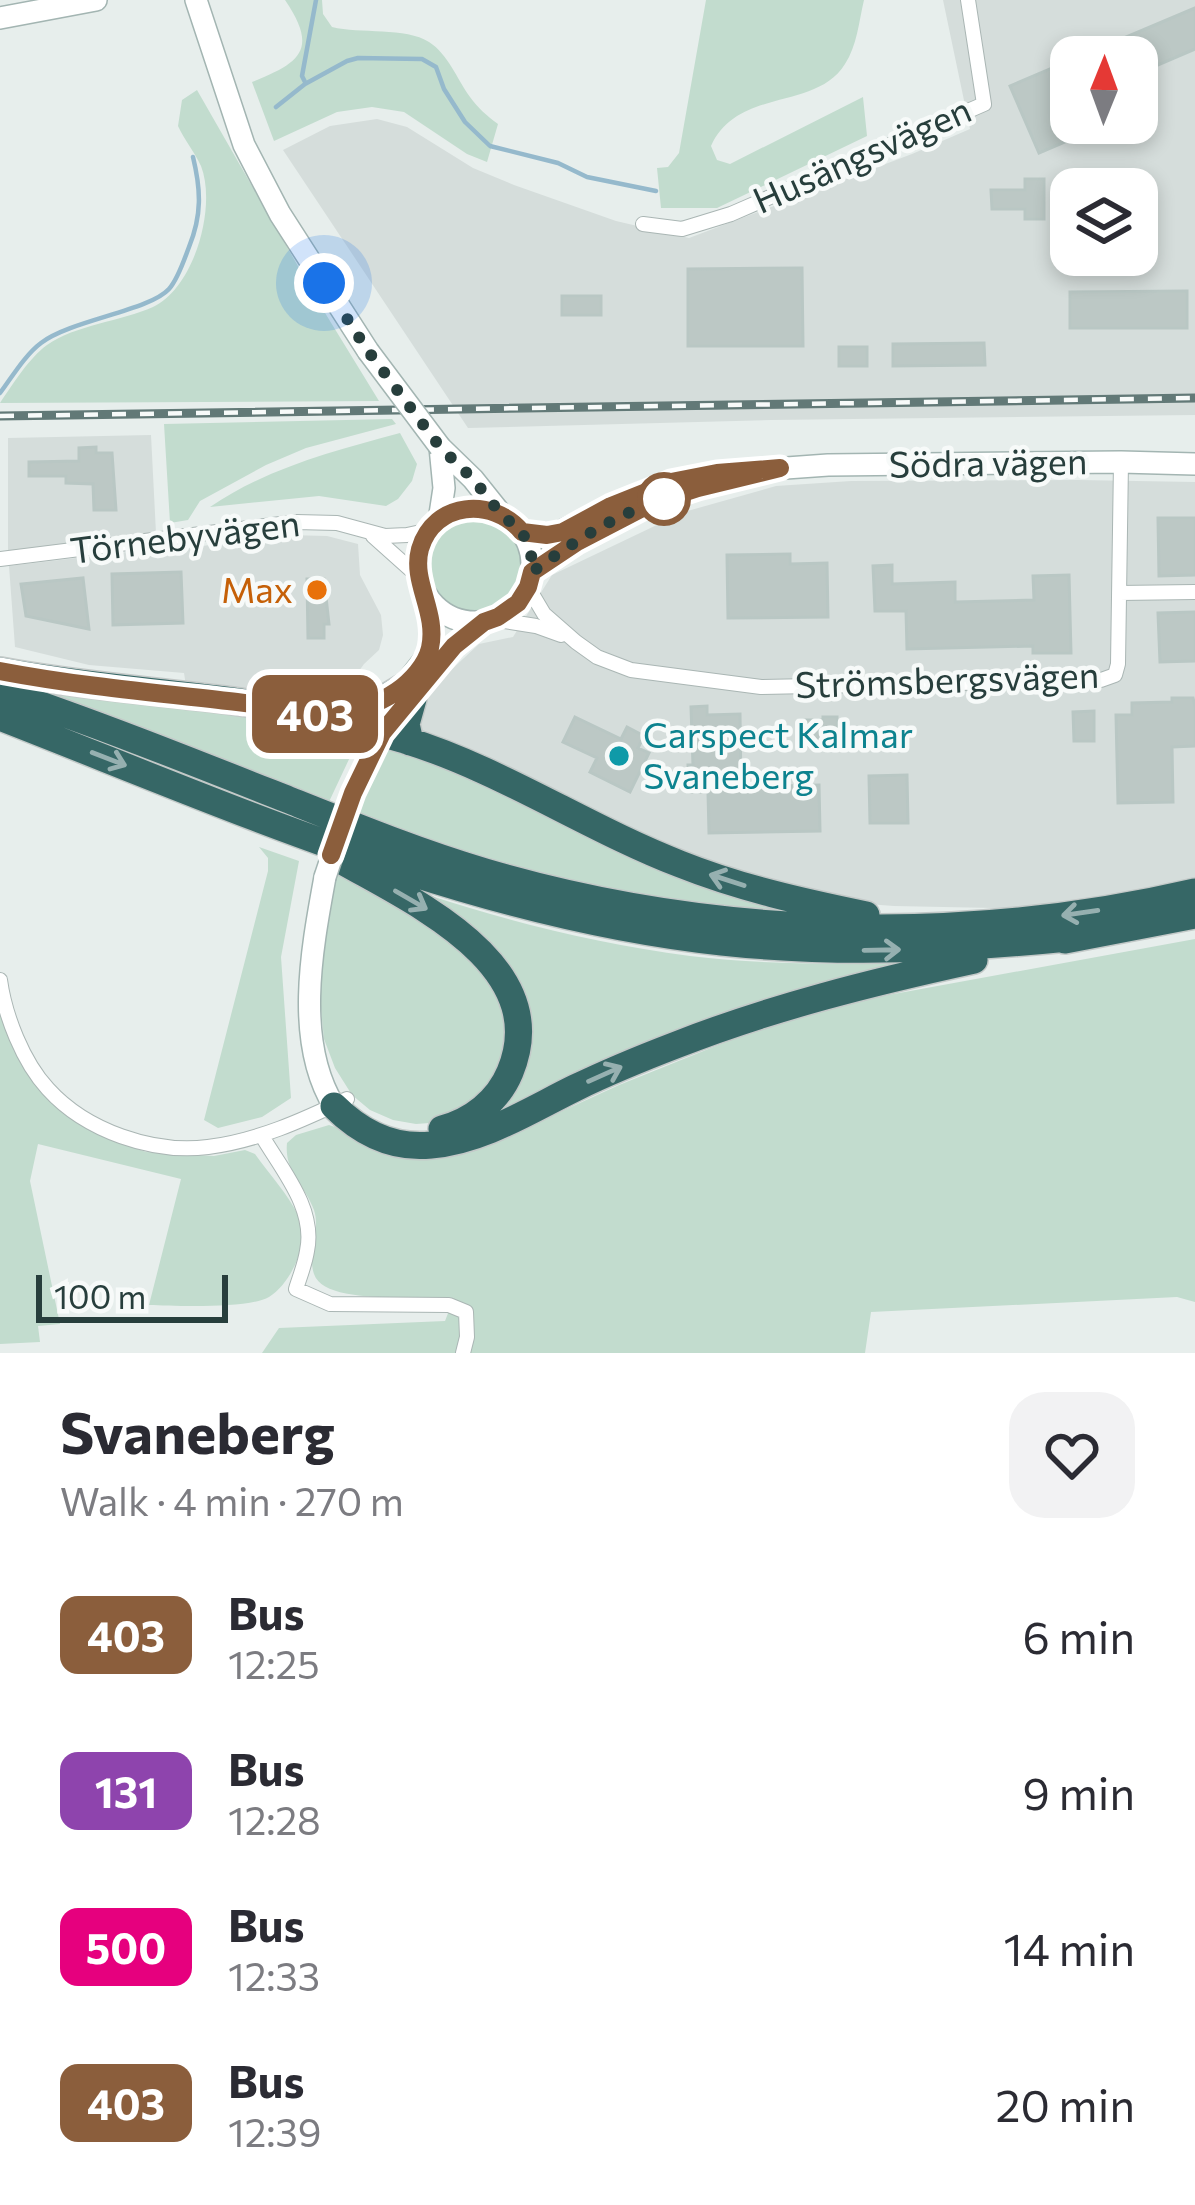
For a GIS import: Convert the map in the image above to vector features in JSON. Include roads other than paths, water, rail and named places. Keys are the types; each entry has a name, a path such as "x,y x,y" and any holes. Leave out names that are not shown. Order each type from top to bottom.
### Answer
{"highway":[{"path":"0,671 325,716 410,742 509,782 710,875 815,905 923,927"},
{"path":"0,691 154,746 410,848 486,873 639,908 722,919 923,927 1072,915 1195,892"},
{"path":"325,716 408,693 410,742"},
{"path":"0,717 278,825 478,894 578,918 720,942 859,951 994,946 1078,937"},
{"path":"278,825 441,920 486,957 514,1006 518,1044 506,1082 466,1121 446,1129 405,1131 340,1103"},
{"path":"340,1103 361,1129 380,1139 418,1146 455,1142 600,1076 765,1012 1078,937 1195,916"}],"main road":[{"path":"0,18 96,0"},
{"path":"196,0 244,145 280,214 368,351 440,447 522,532 531,551 530,580 514,607 454,646 408,693"},
{"path":"340,1103 318,1078 312,1055 315,933 326,877 353,793 428,655 432,631 419,553 441,521 455,487 440,447"},
{"name":"Södra vägen","path":"522,532 563,532 671,482 717,473 828,465 1195,464"},
{"name":"Södra vägen","path":"530,580 577,542 652,503 780,468"},
{"path":"441,521 477,508 501,514"},
{"path":"424,588 455,619 488,621"}],"street":[{"name":"Husängsvägen","path":"643,224 682,229 731,214 984,104 968,0"},
{"name":"Strömsbergsvägen","path":"530,580 544,614 597,657 632,670 761,687 1101,680 1114,675 1118,664 1121,462"},
{"name":"Törnebyvägen","path":"0,559 296,522 338,523 398,536 441,521"},
{"path":"369,532 424,588"},
{"path":"1118,593 1195,592"},
{"name":"Strömsbergsvägen","path":"488,621 536,626 576,642"},
{"path":"0,980 21,1047 47,1089 107,1130 146,1145 204,1148 262,1136 340,1103"},
{"path":"262,1136 305,1210 308,1249 296,1289 330,1304 449,1305 466,1312 463,1353"}],"waterway":[{"path":"305,82 302,76 316,0"},
{"path":"276,107 347,61 422,59 436,67 465,122 490,146 558,163 587,177 656,191"},
{"path":"0,393 41,343 169,289 196,224 199,192 193,157"}],"railway":[{"path":"0,416 1195,398"}],"place":[{"name":"Max","path":"317,590"},
{"name":"Carspect Kalmar Svaneberg","path":"619,756"}]}
